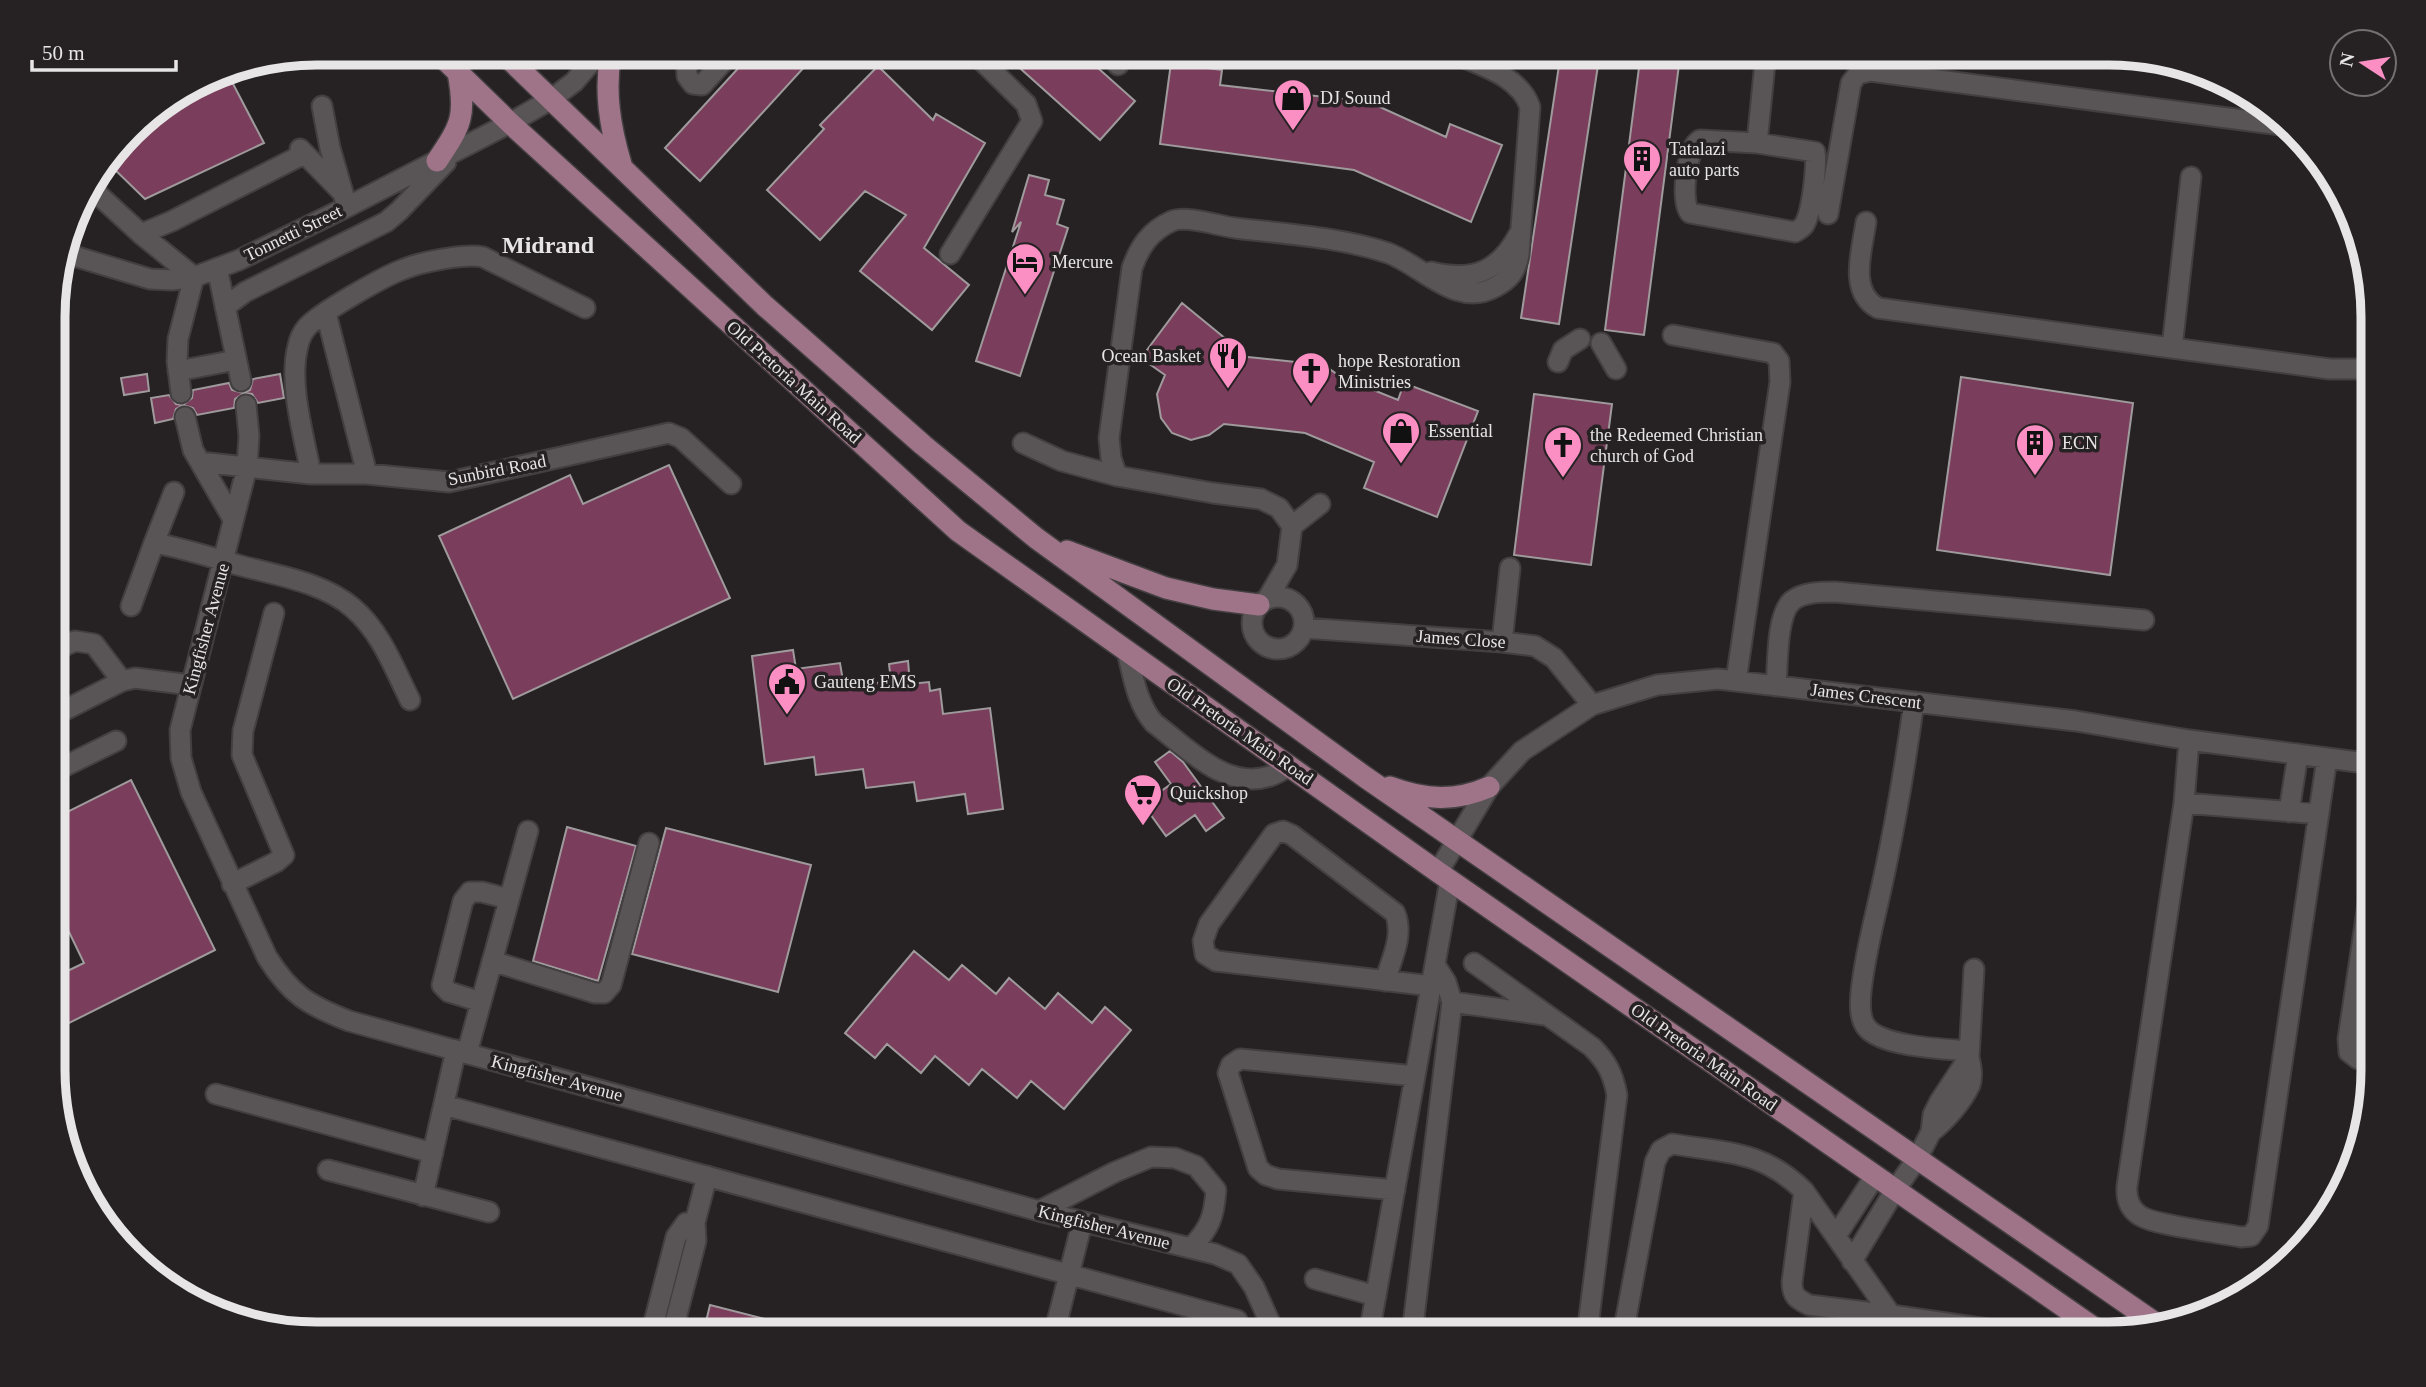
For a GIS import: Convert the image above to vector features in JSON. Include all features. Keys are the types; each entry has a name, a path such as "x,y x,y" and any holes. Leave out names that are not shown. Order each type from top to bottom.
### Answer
{"main road":[{"name":"Old Pretoria Main Road","path":"451,65 510,123 958,531 1444,876 2086,1322"},
{"name":"Old Pretoria Main Road","path":"516,65 765,306 923,445 1036,538 1366,777 2149,1319"},
{"path":"609,65 611,129 621,166"},
{"path":"437,161 455,134 461,118 463,101 458,72"},
{"path":"1036,538 1166,588 1213,599 1263,601"},
{"path":"1366,777 1415,795 1440,798 1465,796 1489,787"}],"street":[{"name":"Tonnetti Street","path":"72,255 150,279 194,277 217,268 344,199 437,161 510,123 550,100 574,82 588,65"},
{"path":"685,65 687,76 693,84 702,85 720,65"},
{"path":"950,254 1032,121 1026,104 987,65"},
{"path":"1116,476 1109,438 1132,268 1142,243 1174,220 1184,219 1234,228 1294,234 1368,248 1391,254 1448,288 1489,290 1512,276 1519,255 1530,116 1527,96 1509,79 1479,65"},
{"path":"1756,143 1765,65"},
{"path":"1828,214 1851,83 1858,74 1870,71 2272,124"},
{"path":"322,106 344,199"},
{"path":"1700,140 1756,143 1815,152 1808,213 1804,225 1796,232 1690,213 1687,210 1684,200 1694,144 1700,140"},
{"path":"141,234 172,221 302,151 344,199"},
{"path":"225,307 245,292 386,222 400,211 456,151"},
{"path":"2172,348 2191,177"},
{"path":"97,193 194,277 178,339 181,393"},
{"path":"1866,222 1859,278 1862,294 1870,304 1878,308 2330,369 2361,369"},
{"path":"311,474 293,366 299,343 307,328 326,313 407,267 472,254 585,308"},
{"path":"217,268 241,381"},
{"path":"326,313 367,474"},
{"path":"1673,335 1773,353 1779,361 1780,382 1736,681"},
{"path":"1558,362 1563,350 1580,339"},
{"path":"1601,342 1616,369"},
{"path":"178,371 236,360"},
{"name":"Kingfisher Avenue","path":"246,405 249,436 247,467 180,730 181,758 191,792 267,957 282,981 302,999 349,1021 1082,1223 1215,1254 1238,1264 1254,1287 1270,1322"},
{"path":"185,417 193,450 233,519"},
{"name":"Sunbird Road","path":"200,462 311,474 367,474 449,482 669,433 681,438 731,484"},
{"path":"1023,443 1062,461 1116,476 1261,499 1279,508 1292,526 1287,565 1296,603 1304,619 1304,628 1301,636 1288,647 1271,649 1257,640 1251,624 1252,615 1287,565"},
{"path":"131,606 174,492"},
{"path":"1292,526 1320,504"},
{"path":"154,543 182,548 302,582 353,608 378,637 410,700"},
{"path":"1502,642 1510,568"},
{"path":"1776,686 1785,611 1793,601 1816,593 1835,592 2144,620"},
{"path":"1263,601 1283,597 1296,603"},
{"path":"232,884 276,862 284,855 242,755 243,731 274,613"},
{"name":"James Close","path":"1304,628 1525,644 1545,651 1561,666 1591,705"},
{"path":"65,646 81,640 94,644 122,681"},
{"path":"1127,651 1146,714 1219,772 1236,778 1261,778 1289,766"},
{"path":"65,710 122,681 150,679 191,685"},
{"name":"James Crescent","path":"1444,876 1457,840 1489,787 1522,751 1591,705 1637,689 1696,680 1736,681 2076,721 2189,740 2361,762"},
{"path":"1914,702 1890,847 1863,975 1861,1013 1865,1026 1873,1033 1894,1041 1969,1054"},
{"path":"2189,740 2184,803 2127,1200 2136,1214 2144,1219 2241,1237 2251,1236 2258,1226 2327,758"},
{"path":"65,766 116,741"},
{"path":"2289,811 2298,754"},
{"path":"2184,803 2319,814"},
{"path":"423,1196 444,1105 481,1002 528,831"},
{"path":"1385,981 1400,924 1395,912 1283,831 1274,834 1266,845 1209,924 1203,941 1205,954 1216,961 1385,981 1432,986"},
{"path":"492,961 595,993 604,993 611,985 649,843"},
{"path":"1371,1322 1432,986 1444,876"},
{"path":"481,1002 449,992 442,985 453,937 463,901 470,892 482,892 509,899"},
{"path":"2361,951 2348,1039 2349,1052 2361,1060"},
{"path":"1474,962 1592,1047 1614,1076 1617,1095 1589,1322"},
{"path":"1413,1322 1452,1002 1446,982 1435,965"},
{"path":"1852,1261 1917,1159 1931,1132 1933,1115 1969,1054 1974,969"},
{"path":"1452,1002 1549,1016"},
{"path":"1395,1190 1278,1179 1266,1175 1258,1168 1228,1073 1231,1065 1240,1059 1415,1076"},
{"path":"216,1094 433,1153"},
{"path":"444,1105 1237,1320"},
{"path":"1625,1322 1655,1162 1661,1150 1672,1144 1744,1155 1777,1168 1804,1191 1891,1315"},
{"path":"1039,1211 1150,1157 1175,1158 1196,1166 1216,1190 1210,1223 1206,1232 1191,1248"},
{"path":"328,1170 489,1212"},
{"path":"675,1322 696,1241 695,1222 707,1176"},
{"path":"1836,1237 1875,1177"},
{"path":"1804,1191 1791,1282 1792,1293 1798,1300 1809,1305 1939,1322"},
{"path":"654,1322 676,1237 686,1223 695,1222"},
{"path":"1057,1322 1082,1223"},
{"path":"1315,1279 1376,1296"}],"building":[{"path":"741,65 806,65 700,181 665,148"},
{"path":"1016,65 1095,65 1135,101 1100,140"},
{"path":"1171,65 1186,65 1222,70 1220,85 1369,102 1446,137 1450,124 1502,145 1471,222 1354,170 1160,144"},
{"path":"1559,65 1598,65 1559,324 1521,318"},
{"name":"Tatalazi auto parts","path":"1639,65 1679,65 1644,335 1605,330"},
{"path":"878,66 933,120 936,114 985,143 924,248 969,285 932,330 860,271 906,215 865,191 820,240 767,190 824,129 820,125"},
{"path":"231,80 264,143 145,199 113,168 150,127 190,98"},
{"path":"1029,175 1049,180 1045,195 1064,200 1057,224 1068,228 1020,376 976,361 1021,222 1012,232"},
{"name":"hope Restoration Ministries","path":"1182,303 1248,357 1324,365 1341,377 1398,400 1404,383 1478,411 1437,517 1364,488 1374,462 1305,433 1224,424 1209,435 1191,440 1172,433 1161,418 1157,394 1165,375 1141,358"},
{"path":"147,374 149,391 124,395 121,378"},
{"path":"280,374 284,398 258,403 252,394 244,393 235,399 234,408 197,415 193,408 183,405 192,398 193,390 229,383 232,390 243,393 250,390 253,379"},
{"name":"ECN","path":"1961,377 2133,403 2110,575 1937,550"},
{"name":"the Redeemed Christian church of God","path":"1534,394 1612,404 1591,565 1514,555"},
{"path":"169,395 176,404 183,405 176,409 173,419 155,423 151,398"},
{"path":"669,465 730,598 513,699 439,536 570,475 583,504"},
{"path":"793,650 796,669 840,663 844,687 891,681 889,664 908,661 910,684 929,682 930,691 940,689 943,714 990,708 1003,809 968,814 965,794 917,801 914,782 866,788 863,769 816,775 814,757 765,764 752,656"},
{"path":"1170,751 1183,762 1224,818 1206,831 1195,815 1166,836 1143,804 1171,784 1155,762"},
{"path":"131,780 215,950 65,1025 65,972 84,963 65,924 65,813"},
{"path":"567,827 636,846 598,981 533,961"},
{"path":"666,828 811,865 778,992 632,954"},
{"path":"914,951 949,980 962,965 996,994 1009,978 1045,1009 1058,993 1092,1023 1105,1007 1131,1030 1064,1109 1031,1081 1017,1098 982,1069 969,1085 935,1056 921,1073 887,1044 875,1058 845,1033"},
{"path":"710,1305 777,1322 706,1322"}],"place":[{"name":"DJ Sound","path":"1293,132"},
{"name":"Tatalazi auto parts","path":"1642,193"},
{"name":"Mercure","path":"1025,296"},
{"name":"Ocean Basket","path":"1228,390"},
{"name":"hope Restoration Ministries","path":"1311,405"},
{"name":"Essential","path":"1401,465"},
{"name":"ECN","path":"2035,477"},
{"name":"the Redeemed Christian church of God","path":"1563,479"},
{"name":"Gauteng EMS","path":"787,716"},
{"name":"Quickshop","path":"1143,827"}],"district":[{"name":"Midrand","path":"548,245"}]}
